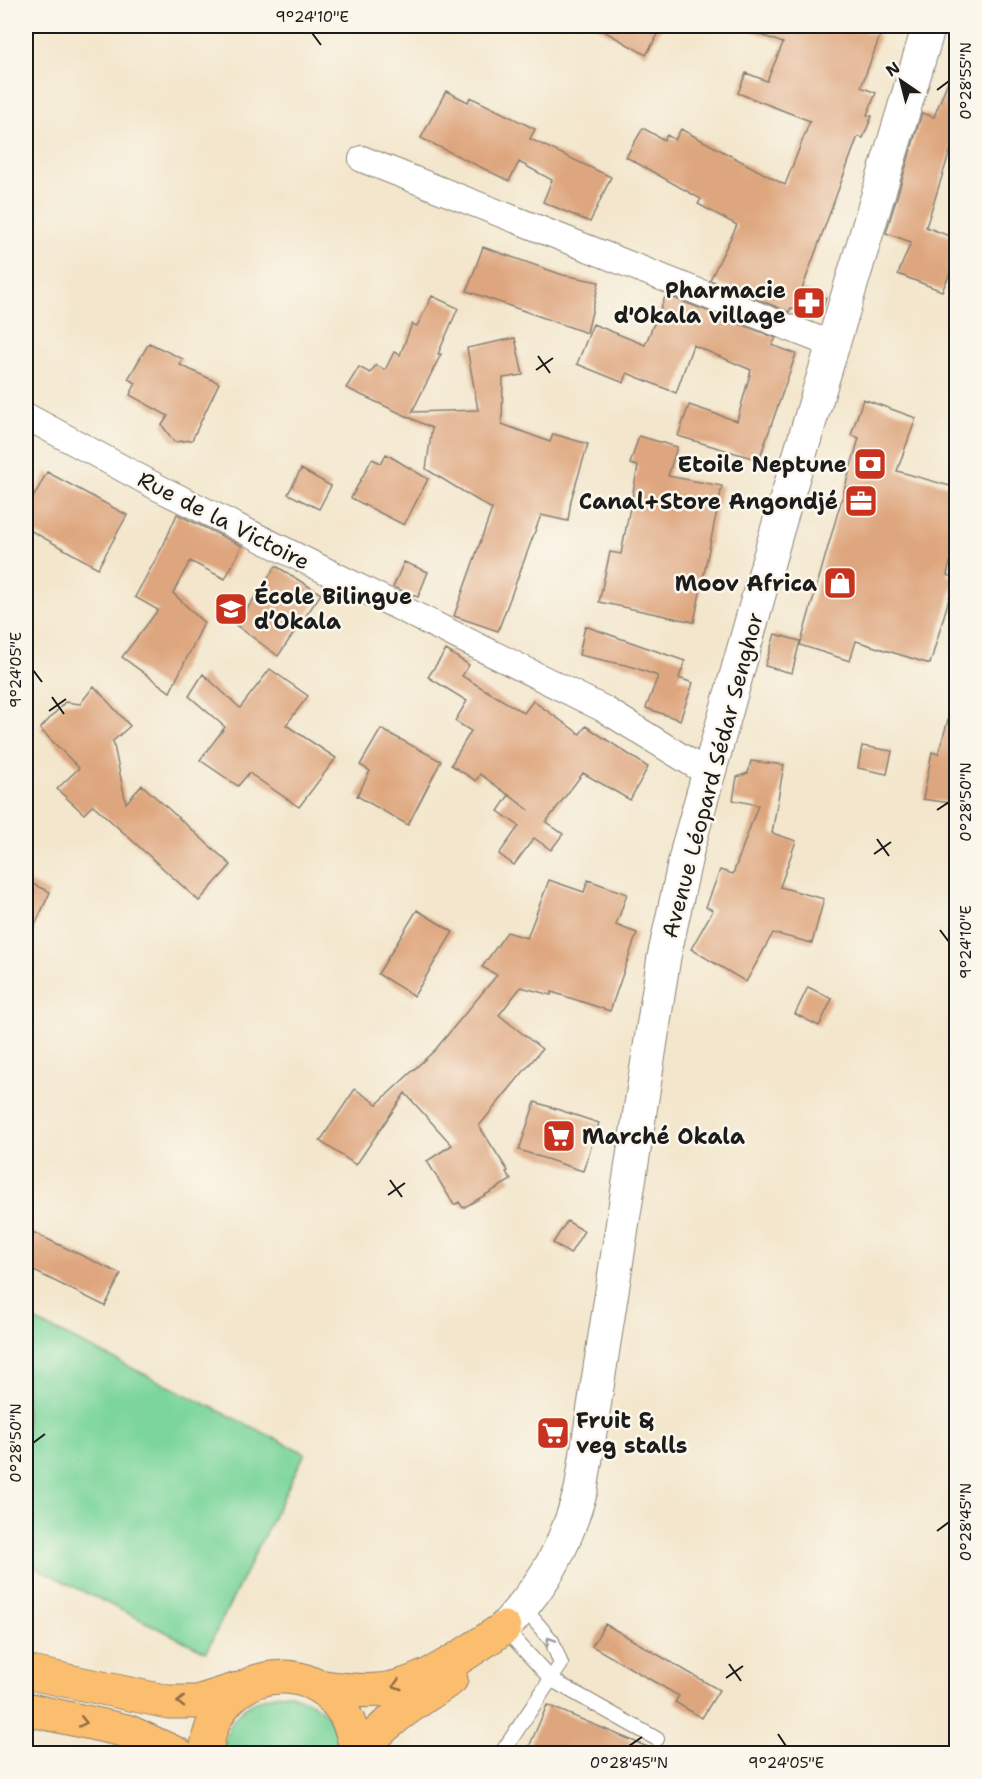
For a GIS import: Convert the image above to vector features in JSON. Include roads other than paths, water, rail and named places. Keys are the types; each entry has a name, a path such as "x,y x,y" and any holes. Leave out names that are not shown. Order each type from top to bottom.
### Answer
{"main road":[{"path":"318,1686 381,1690 399,1685 455,1661 513,1618"},
{"path":"357,1754 370,1738 396,1717 480,1657 513,1618"},
{"path":"26,1672 168,1702 197,1702 238,1689 257,1680 278,1676 299,1678 318,1686 335,1699 348,1715 355,1735 357,1754"},
{"path":"206,1754 208,1732 219,1708 238,1689"},
{"path":"26,1709 127,1731 177,1754"}],"street":[{"name":"Avenue Léopard Sédar Senghor","path":"513,1618 543,1583 569,1530 581,1490 664,957 681,878 833,345 929,26"},
{"path":"362,159 833,345"},
{"name":"Rue de la Victoire","path":"26,416 157,487 604,710 709,774"}],"lane":[{"path":"513,1618 552,1680 657,1738"},
{"path":"501,1754 561,1664 552,1641 513,1618"}],"place":[{"name":"Pharmacie d'Okala village","path":"809,303"},
{"name":"Etoile Neptune","path":"870,464"},
{"name":"Canal+Store Angondjé","path":"861,501"},
{"name":"Moov Africa","path":"840,583"},
{"name":"École Bilingue d’Okala","path":"231,609"},
{"name":"Marché Okala","path":"559,1136"},
{"name":"Fruit & veg stalls","path":"553,1433"}]}
